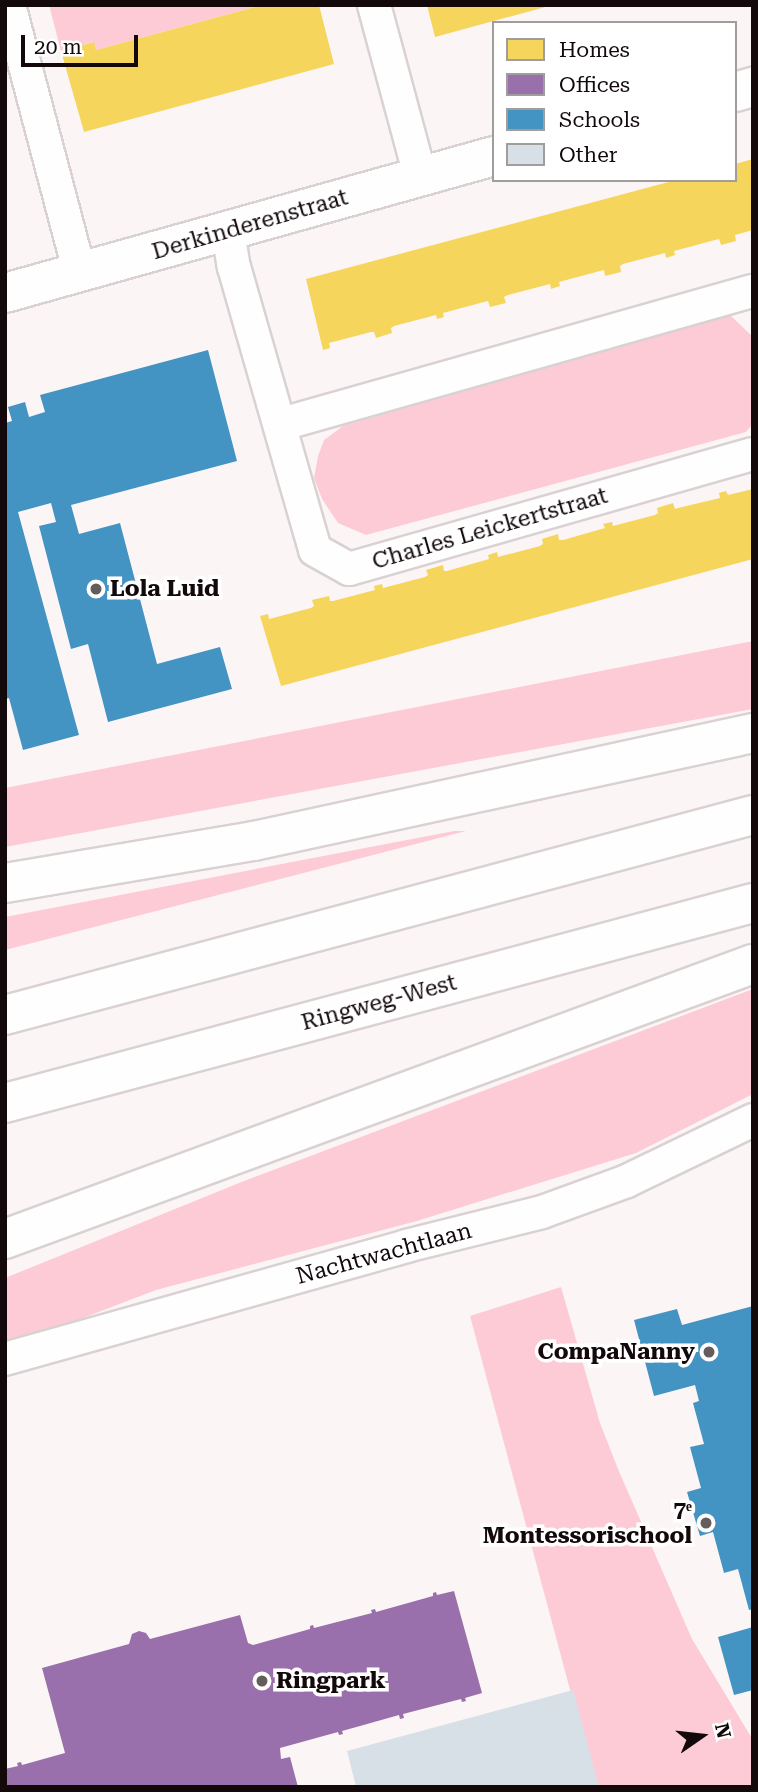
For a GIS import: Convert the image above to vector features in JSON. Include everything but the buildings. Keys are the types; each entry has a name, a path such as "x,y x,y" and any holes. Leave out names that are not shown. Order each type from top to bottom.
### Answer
{"main road":[{"name":"Derkinderenstraat","path":"5,293 492,157"},
{"path":"5,883 254,841 753,733"},
{"path":"5,1015 753,815"},
{"name":"Ringweg-West","path":"5,1103 753,902"},
{"path":"5,1239 753,964"}],"street":[{"path":"9,5 80,273"},
{"path":"374,5 420,176"},
{"name":"Charles Leickertstraat","path":"228,231 234,267 282,424 315,551 349,569 753,454"},
{"path":"282,424 753,291"},
{"name":"Nachtwachtlaan","path":"5,1359 405,1246 542,1212 626,1181 753,1120"}],"shaded area":[{"path":"49,5 262,5 96,50 93,42 61,51"},
{"path":"730,315 753,337 753,424 746,432 366,535 338,523 322,499 314,478 318,456 324,440 343,426"},
{"path":"753,641 753,709 5,847 5,788"},
{"path":"454,831 466,831 5,950 5,917"},
{"path":"753,989 753,1094 636,1153 417,1221 156,1290 5,1348 5,1278 244,1181"},
{"path":"561,1287 600,1423 618,1469 692,1639 753,1740 753,1787 596,1787 470,1316"}],"place":[{"name":"Lola Luid","path":"96,589"},
{"name":"CompaNanny","path":"709,1352"},
{"name":"7ᵉ Montessorischool","path":"706,1523"},
{"name":"Ringpark","path":"262,1681"}]}
